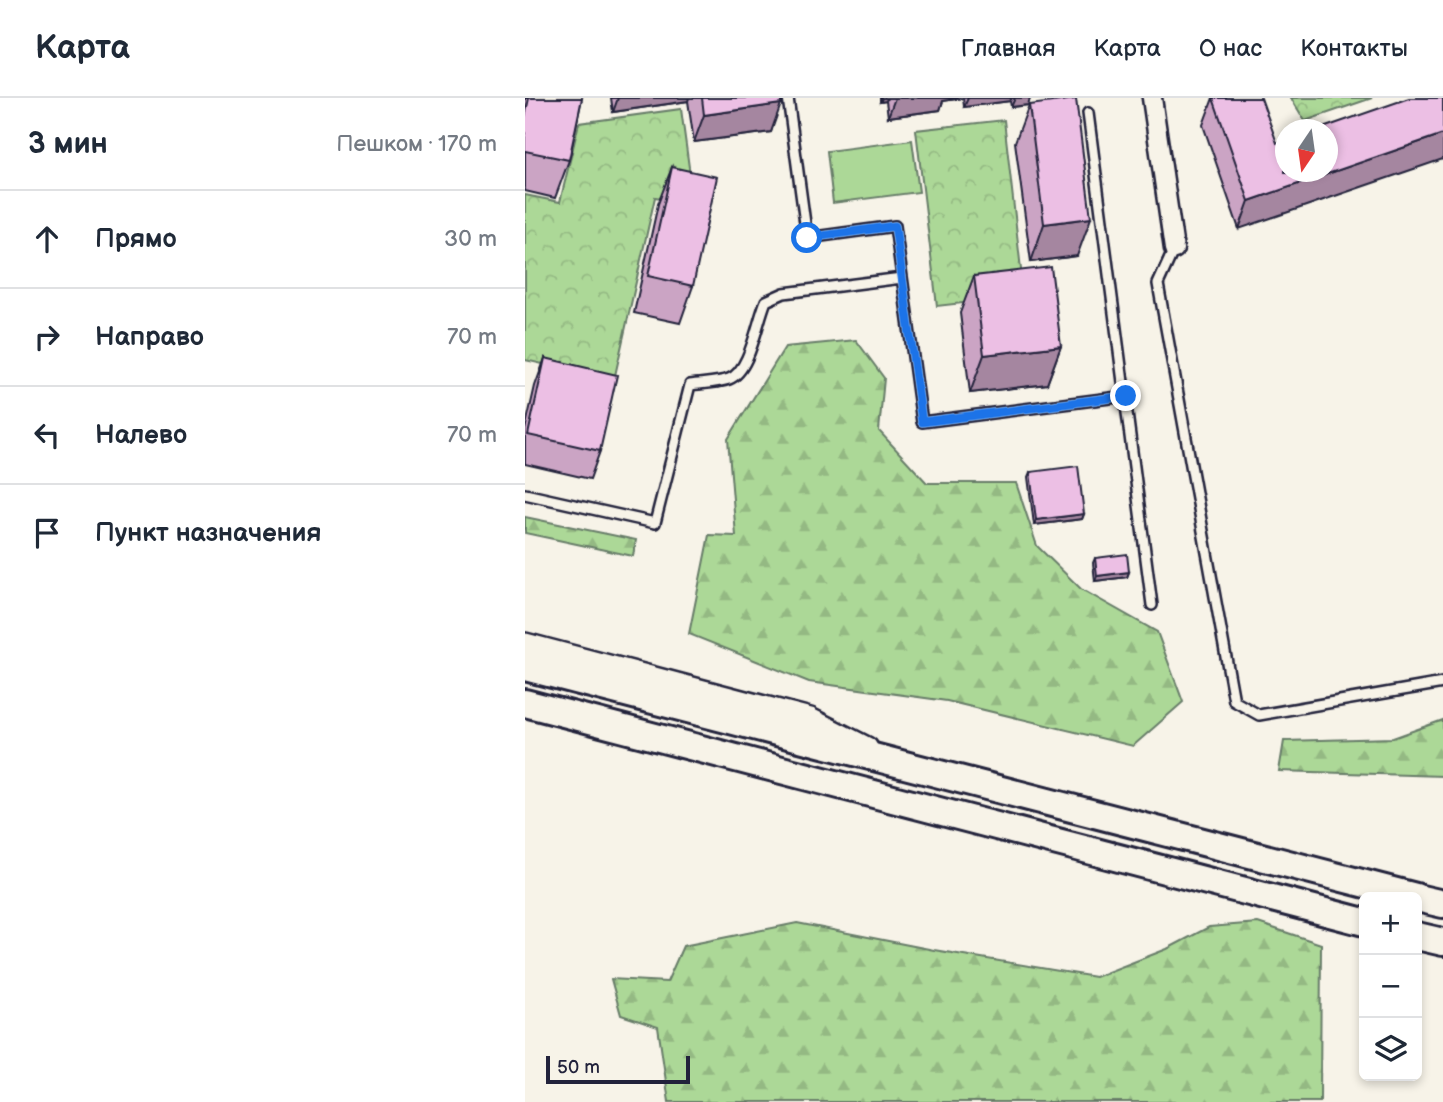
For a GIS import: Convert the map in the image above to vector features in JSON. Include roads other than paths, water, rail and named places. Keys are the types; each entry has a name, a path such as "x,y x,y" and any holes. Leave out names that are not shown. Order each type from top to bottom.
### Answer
{"main road":[{"path":"525,667 1397,892"},
{"path":"525,703 1359,921"},
{"path":"1422,899 1443,904"},
{"path":"1422,937 1443,942"}],"street":[{"path":"1152,98 1174,248"},
{"path":"525,644 810,719 900,764"}],"lane":[{"path":"789,98 807,238 895,226 922,422 1126,396"},
{"path":"1088,113 1152,605"},
{"path":"1174,248 1158,284 1234,701 1259,715 1443,683"},
{"path":"525,494 655,523 691,385 731,379 745,366 766,301 784,293 902,278"}]}
